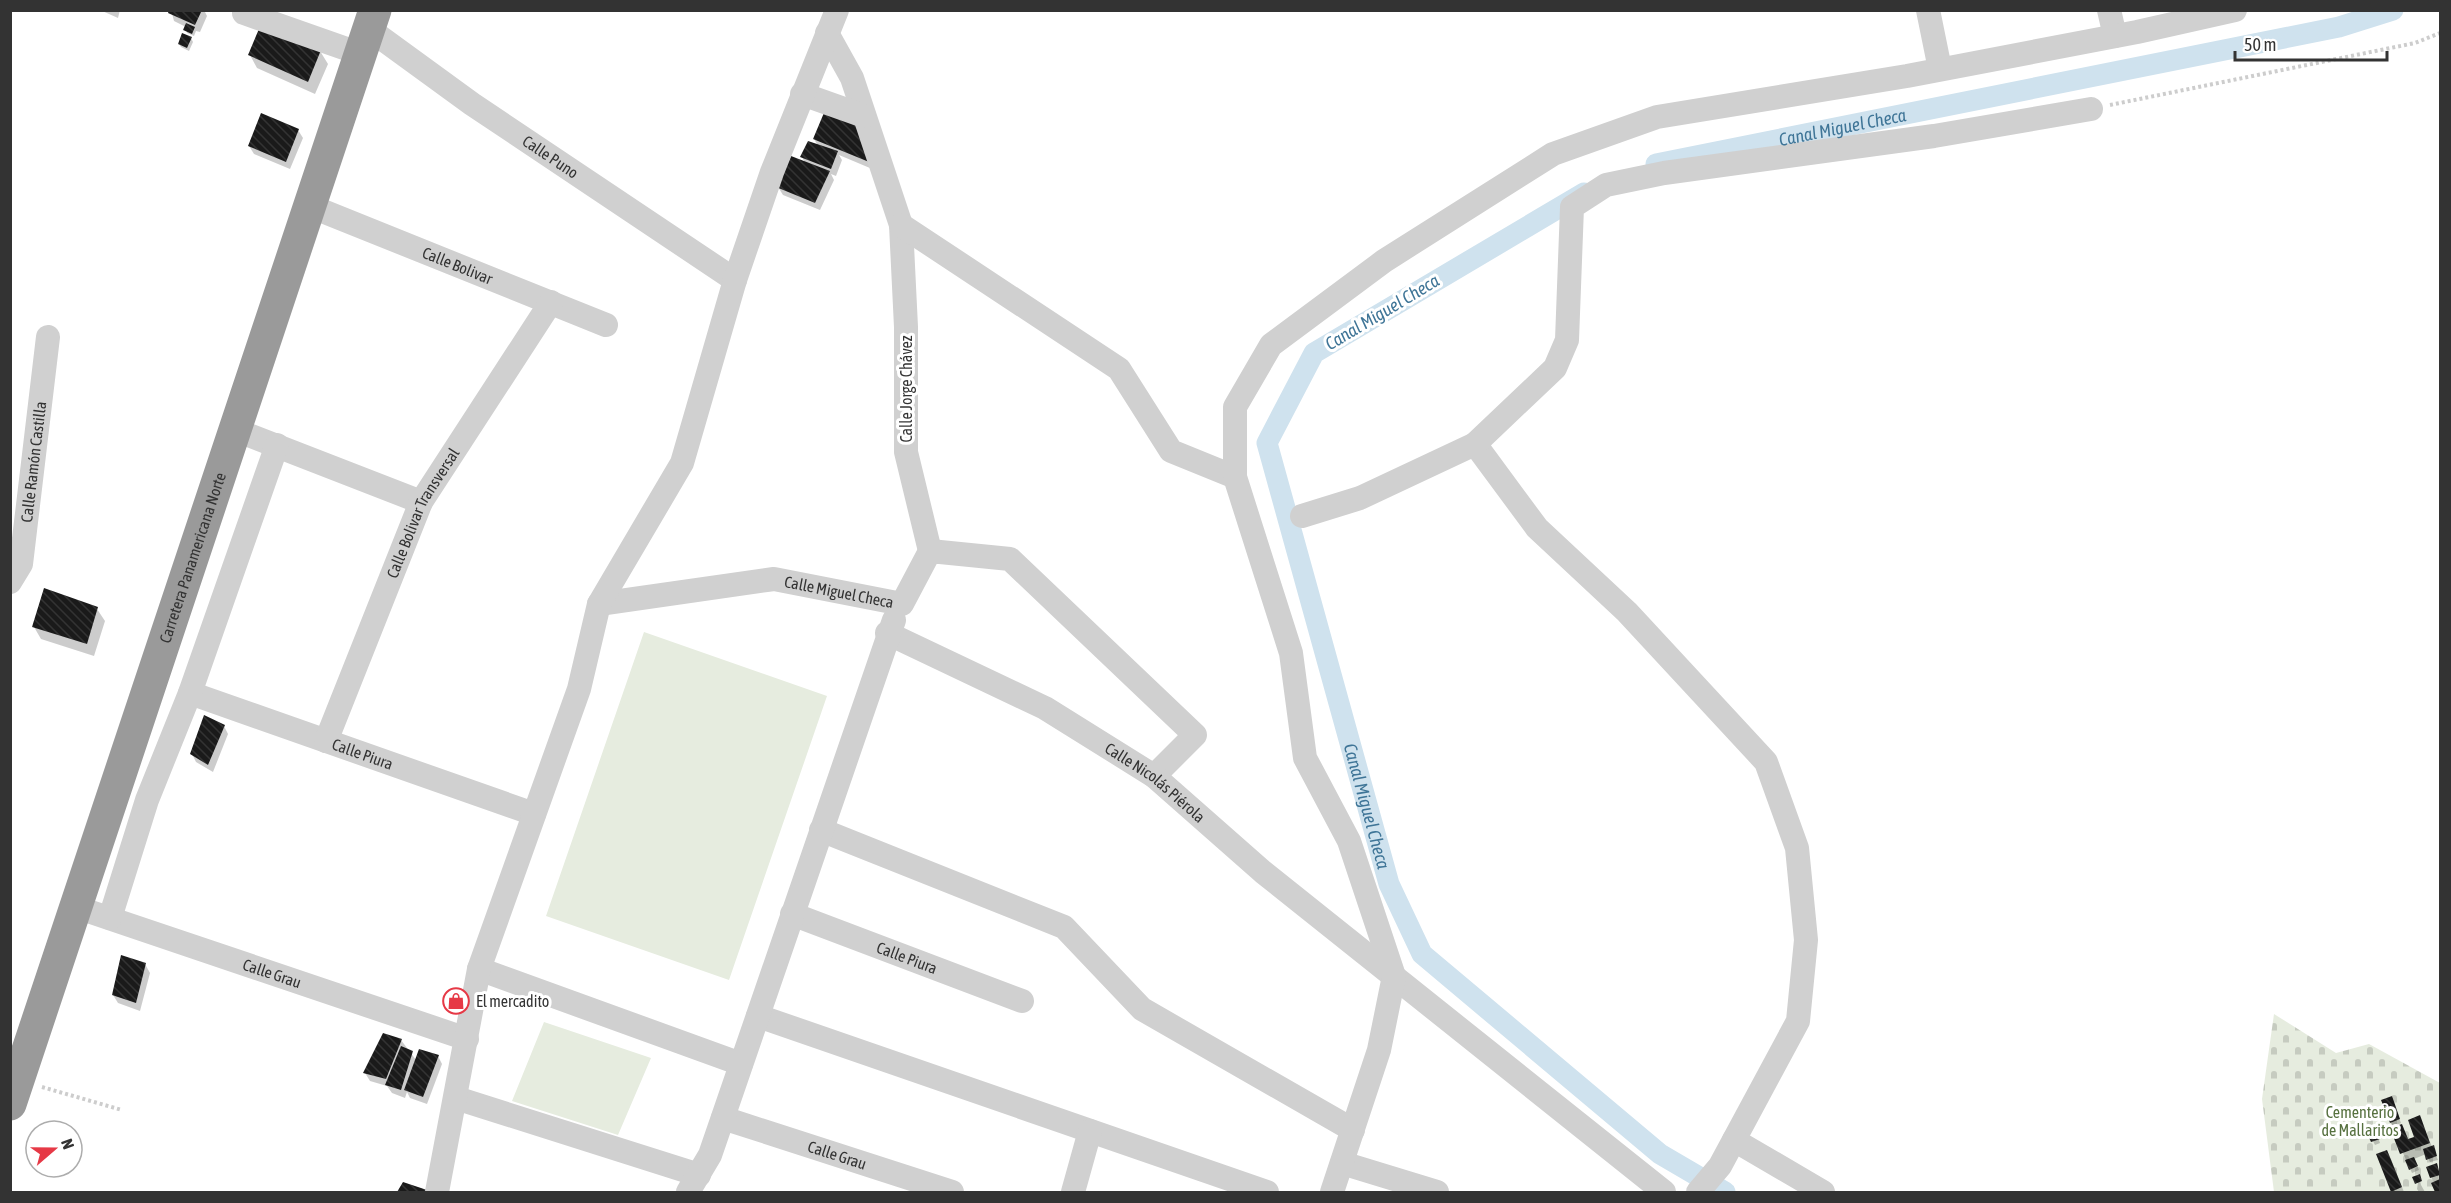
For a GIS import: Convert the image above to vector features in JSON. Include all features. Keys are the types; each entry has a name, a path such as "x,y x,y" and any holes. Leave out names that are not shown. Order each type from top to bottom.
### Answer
{"highway":[{"name":"Carretera Panamericana Norte","path":"16,1073 76,907 368,31"}],"street":[{"path":"437,1192 479,969 579,689 599,604 682,463 735,280 805,86 837,10"},
{"path":"1928,10 1940,69"},
{"path":"2109,10 2115,36"},
{"path":"1332,1192 1379,1050 1394,976 1349,841 1305,758 1291,653 1235,477 1235,407 1271,345 1384,261 1553,154 1657,117 1940,69 2115,36 2235,10"},
{"name":"Calle Puno","path":"244,13 368,31 472,104 735,280"},
{"name":"Calle Jorge Chávez","path":"827,33 852,78 901,225 906,327 906,452 930,551"},
{"path":"805,86 828,68 846,71 852,78"},
{"path":"805,86 864,116"},
{"path":"1302,516 1360,498 1475,444 1555,368 1567,340 1572,207 1606,185 1664,173 1934,136 2091,109"},
{"name":"Calle Bolivar","path":"310,206 606,325"},
{"path":"901,225 1119,369 1171,451 1235,477"},
{"name":"Calle Bolivar Transversal","path":"326,741 421,502 551,302"},
{"name":"Calle Ramón Castilla","path":"10,582 21,564 48,337"},
{"path":"236,430 421,502"},
{"path":"1475,444 1537,528 1627,612 1766,762 1797,848 1806,940 1798,1021 1720,1166 1698,1192"},
{"path":"110,918 147,800 190,693 277,446"},
{"path":"930,551 1010,559 1195,735 1154,776"},
{"name":"Calle Miguel Checa","path":"599,604 774,579 902,604 930,551"},
{"path":"456,1098 693,1184 710,1155 887,633 902,604"},
{"name":"Calle Nicolás Piérola","path":"887,633 1045,708 1154,776 1263,872 1664,1192"},
{"name":"Calle Piura","path":"190,693 534,814"},
{"path":"821,830 1064,927 1142,1009 1353,1130"},
{"name":"Calle Grau","path":"76,907 467,1040"},
{"name":"Calle Piura","path":"792,915 1022,1001"},
{"path":"479,969 741,1064"},
{"path":"758,1016 1267,1192"},
{"name":"Calle Grau","path":"723,1118 952,1192"},
{"path":"1073,1192 1090,1131"},
{"path":"1734,1140 1823,1192"},
{"path":"1342,1163 1437,1192"}],"path":[{"path":"2091,109 2415,43 2440,33"},
{"path":"16,1073 122,1110"}],"green space":[{"path":"644,632 827,696 729,980 546,916"},
{"name":"Cementerio de Mallaritos","path":"2274,1014 2336,1053 2369,1044 2440,1083 2440,1192 2274,1192 2262,1099"},
{"path":"544,1022 651,1058 618,1135 512,1101"}],"building":[{"path":"169,10 202,10 195,25 168,13"},
{"path":"186,23 195,27 192,34 183,30"},
{"path":"261,24 321,50 308,82 248,55"},
{"path":"182,33 192,37 187,48 178,44"},
{"path":"826,108 861,125 874,164 813,139"},
{"path":"261,113 299,129 286,162 248,146"},
{"path":"808,141 838,151 831,169 800,157"},
{"path":"791,156 830,171 815,203 776,187"},
{"path":"44,588 98,607 87,644 32,627"},
{"path":"204,715 225,725 208,765 190,754"},
{"path":"121,955 146,963 136,1003 112,995"},
{"path":"383,1033 402,1039 386,1079 363,1073"},
{"path":"401,1046 413,1051 401,1090 385,1085"},
{"path":"419,1049 439,1055 423,1097 404,1090"},
{"path":"2392,1096 2400,1119 2390,1123 2381,1100"},
{"path":"2420,1115 2430,1143 2400,1154 2390,1128 2402,1124 2408,1139 2414,1137 2408,1120"},
{"path":"2375,1127 2380,1139 2371,1142 2366,1131"},
{"path":"2434,1145 2437,1156 2426,1160 2423,1149"},
{"path":"2387,1150 2402,1187 2391,1192 2376,1154"},
{"path":"2414,1157 2418,1166 2409,1170 2405,1160"},
{"path":"2437,1163 2440,1175 2430,1178 2426,1167"},
{"path":"2420,1174 2422,1181 2415,1184 2412,1177"},
{"path":"2440,1179 2440,1192 2435,1192 2431,1183"},
{"path":"403,1182 433,1192 397,1192"}],"waterway":[{"name":"Canal Miguel Checa","path":"1656,164 2339,27 2393,10"},
{"name":"Canal Miguel Checa","path":"1584,193 1314,353 1267,443 1389,884 1422,954 1660,1154 1725,1192"}],"place":[{"name":"El mercadito","path":"456,1001"}]}
